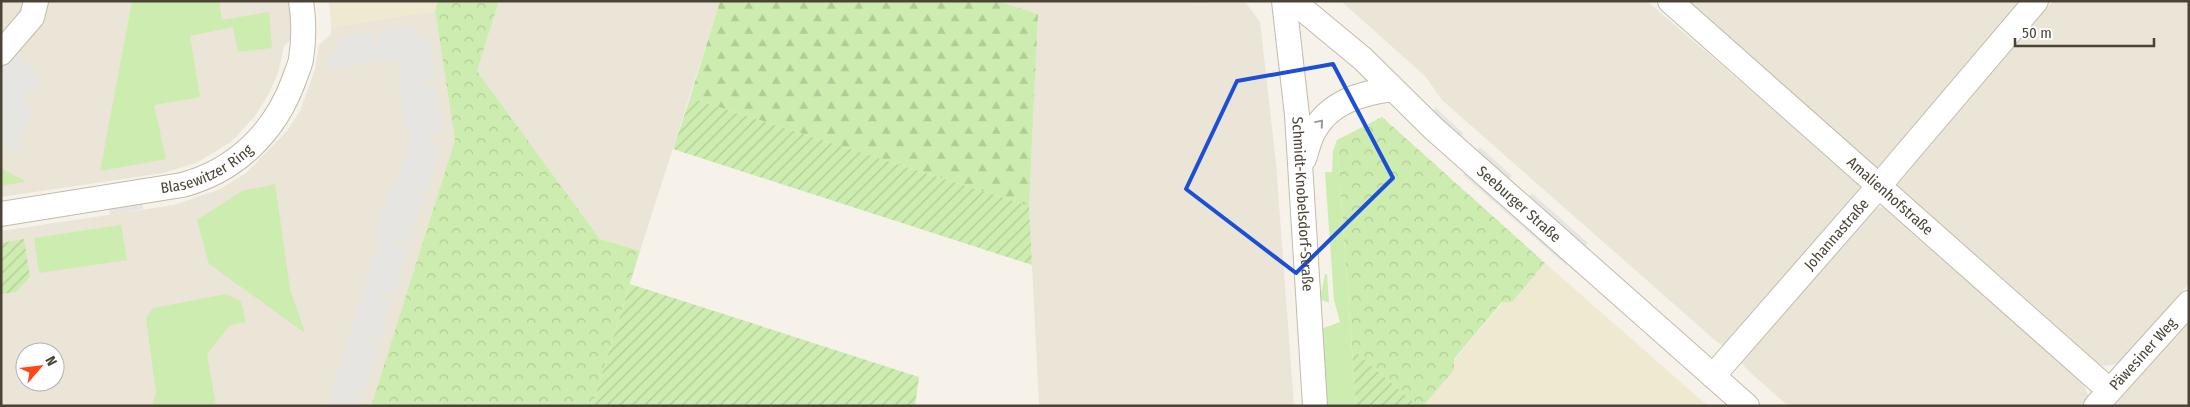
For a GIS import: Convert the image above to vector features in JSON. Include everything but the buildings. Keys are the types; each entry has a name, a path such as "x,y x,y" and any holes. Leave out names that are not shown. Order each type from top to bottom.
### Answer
{"street":[{"path":"1,53 32,17 36,1"},
{"name":"Blasewitzer Ring","path":"1,214 182,185 203,179 239,158 271,126 289,94 301,60 303,23 301,1"},
{"name":"Schmidt-Knobelsdorf-Straße","path":"1284,1 1301,168 1315,406"},
{"name":"Seeburger Straße","path":"1293,1 1363,59 1434,129 1747,406"},
{"name":"Amalienhofstraße","path":"1670,1 1878,187 2102,398"},
{"name":"Johannastraße","path":"1713,376 1878,187 2036,1"},
{"path":"1301,168 1314,132 1328,115 1347,99 1367,92 1392,88"},
{"name":"Päwesiner Weg","path":"2102,398 2189,303"}],"highlighted area":[{"path":"1333,64 1393,178 1296,273 1186,189 1237,81"}],"shaded area":[{"path":"1,1 290,1 291,39 284,46 278,73 268,95 255,116 232,141 196,163 163,173 1,197"},
{"path":"329,1 438,1 435,11 331,27"},
{"path":"499,1 695,1 702,3 702,1 720,1 640,251 600,239 477,71"},
{"path":"999,1 1246,3 1260,22 1276,163 1294,406 1039,406 1029,206 1038,14"},
{"path":"1341,1 1647,1 1861,185 1863,189 1726,347 1717,342 1442,100 1425,76"},
{"path":"1684,1 2024,1 1880,168 1874,169"},
{"path":"2053,1 2189,1 2189,284 2119,362 2112,365 2103,366 2093,363 1897,189 1897,181 1900,175"},
{"path":"435,11 455,140 371,406 1,406 1,231 174,205 220,189 246,173 287,131 300,111 315,69 319,45 331,34 331,27"},
{"path":"413,25 415,39 429,37 435,78 421,81 422,86 436,84 444,132 430,134 428,141 441,146 427,192 412,188 411,193 425,197 410,244 396,240 395,245 408,249 394,295 380,292 378,296 392,301 380,340 366,336 365,341 378,346 364,392 350,389 348,393 362,398 359,406 327,406 379,239 375,237 393,179 398,180 412,137 412,131 406,132 397,74 402,73 402,69 397,62 391,59 328,70 329,55 340,51 338,38 372,32 374,45 379,45 378,31"},
{"path":"1,39 12,48 40,79 23,100 33,111 18,152 1,142"},
{"path":"1436,108 1464,134 1460,138 1432,112"},
{"path":"1480,147 1512,176 1508,180 1476,152"},
{"path":"1467,171 1570,262 1567,266 1463,175"},
{"path":"1532,193 1588,243 1584,247 1529,197"},
{"path":"142,203 143,209 110,215 109,208"},
{"path":"1875,208 1885,208 2082,380 2088,395 2086,402 2082,406 1788,406 1752,374 1739,361"},
{"path":"1545,263 1708,406 1423,406 1454,370 1454,360 1503,302 1512,302"},
{"path":"2189,321 2189,406 2114,406"}],"green space":[{"path":"132,1 219,1 222,20 269,12 272,48 238,52 233,27 190,36 200,97 154,105 166,159 100,171"},
{"path":"438,1 499,1 477,71 600,239 640,251 592,406 371,406 455,140 435,11"},
{"path":"720,1 998,1 1038,14 1029,206 690,98"},
{"path":"690,98 1029,206 1032,265 673,149"},
{"path":"1382,117 1545,263 1512,302 1502,302 1454,359 1454,370 1423,406 1418,406 1352,349 1337,140"},
{"path":"1337,140 1356,406 1327,406 1321,329 1340,322 1334,300 1325,172 1332,172 1333,151"},
{"path":"1,168 25,181 1,186"},
{"path":"275,184 290,289 305,333 209,264 197,220 242,191"},
{"path":"121,225 127,260 39,273 34,238"},
{"path":"24,239 30,277 16,292 1,294 1,243"},
{"path":"1325,274 1327,274 1329,303 1320,299"},
{"path":"630,284 919,377 915,406 592,406"},
{"path":"226,294 241,301 246,322 230,325 207,354 216,406 152,406 156,392 146,318 153,308"},
{"path":"1352,349 1418,406 1356,406"}]}
